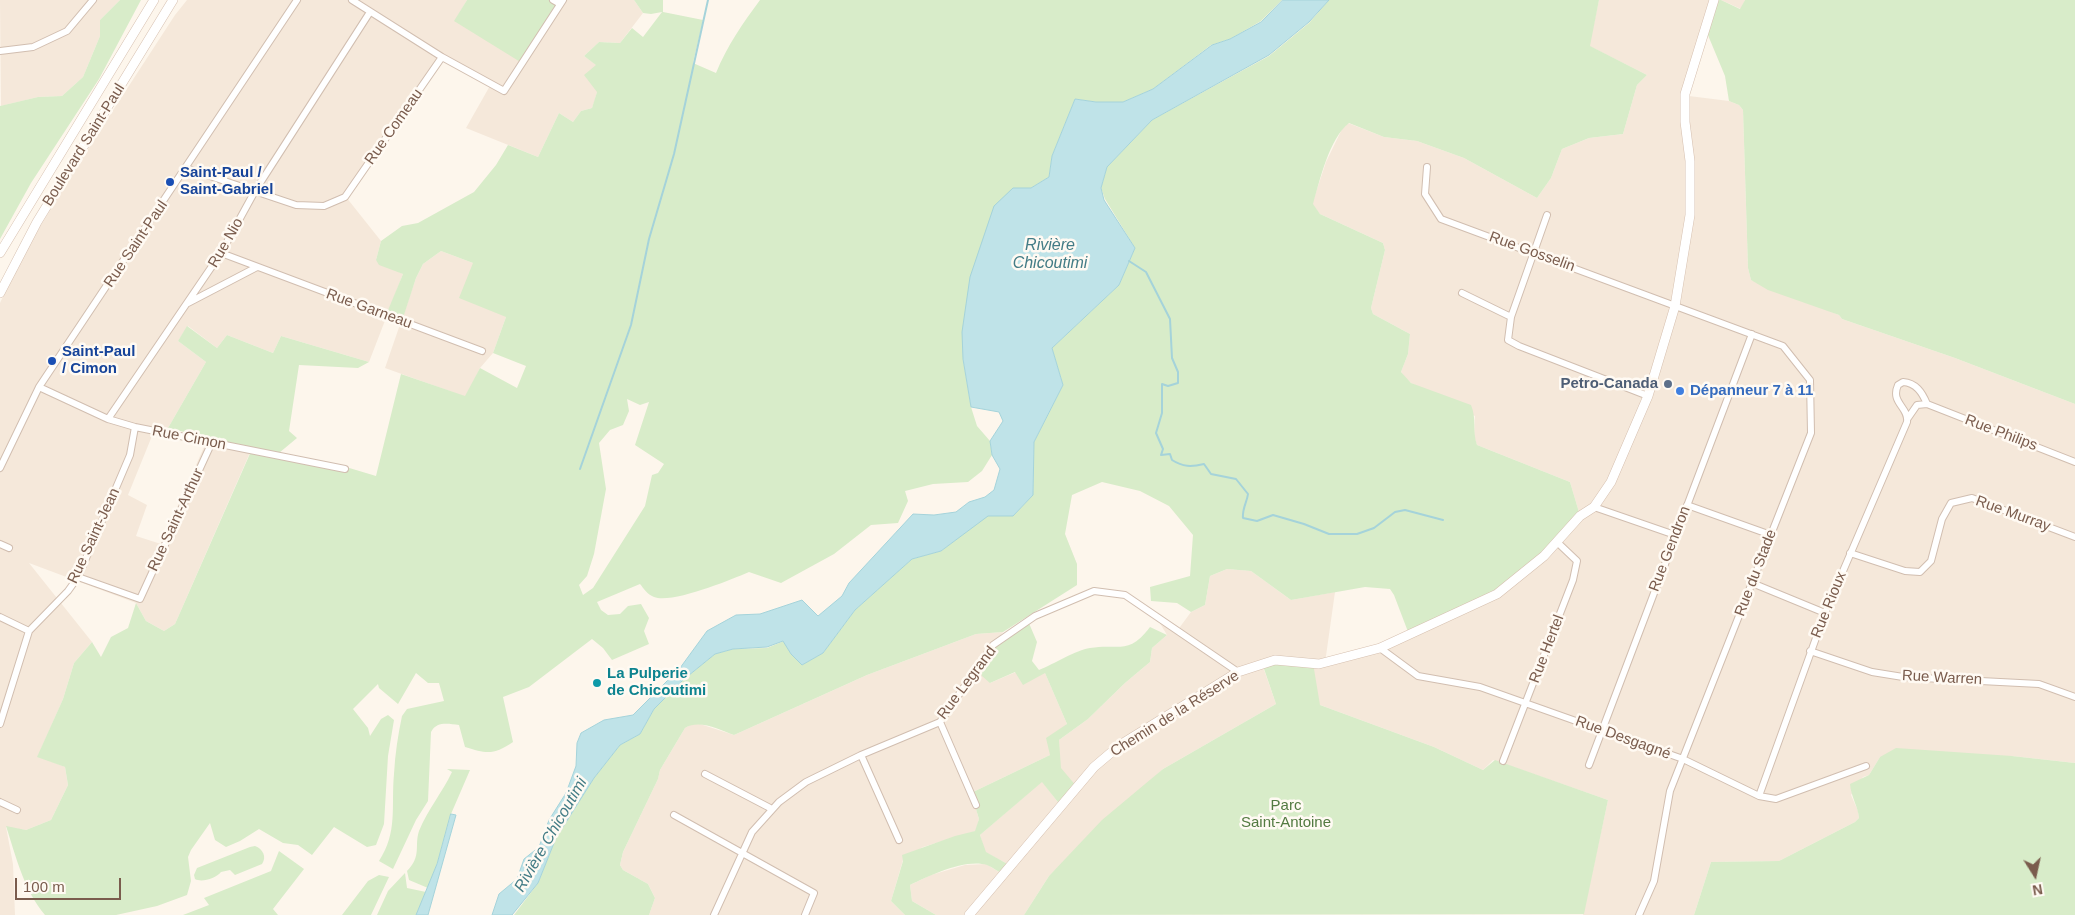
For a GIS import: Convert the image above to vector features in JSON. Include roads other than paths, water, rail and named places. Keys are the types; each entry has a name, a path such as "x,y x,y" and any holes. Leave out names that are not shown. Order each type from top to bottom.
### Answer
{"street":[{"path":"0,51 33,47 67,31 93,0"},
{"name":"Boulevard Saint-Paul","path":"0,253 154,0"},
{"name":"Boulevard Saint-Paul","path":"0,293 37,222 173,0"},
{"name":"Rue Saint-Paul","path":"0,468 39,387 297,0"},
{"path":"352,0 442,57 504,91 561,2 553,0"},
{"name":"Chemin de la Réserve","path":"969,915 1094,767 1120,745 1238,672 1275,660 1319,664 1380,648 1497,594 1544,556 1580,516 1594,507 1612,482 1648,396 1675,306 1690,215 1690,160 1685,122 1686,94 1714,0"},
{"name":"Rue Nio","path":"108,419 221,254 255,192 370,12"},
{"name":"Rue Comeau","path":"255,192 296,205 324,206 346,197 442,57"},
{"name":"Rue Gosselin","path":"1427,167 1425,194 1442,219 1675,306"},
{"path":"186,168 255,192"},
{"path":"1547,215 1510,317 1508,340 1648,396"},
{"name":"Rue Garneau","path":"221,254 482,350"},
{"path":"187,303 257,267"},
{"path":"1462,293 1510,317"},
{"name":"Rue du Stade","path":"1639,915 1654,881 1670,791 1810,433 1810,380 1783,346 1675,306"},
{"name":"Rue Gendron","path":"1589,765 1752,334"},
{"path":"1908,418 1897,400 1895,391 1898,385 1903,382 1914,385 1922,393 1927,404"},
{"name":"Rue Cimon","path":"39,387 108,419 135,427 345,469"},
{"name":"Rue Rioux","path":"1759,796 1810,651 1850,553 1908,418 1917,405 1927,404"},
{"name":"Rue Philips","path":"1927,404 2075,462"},
{"name":"Rue Saint-Jean","path":"29,631 68,591 78,577 130,455 135,427"},
{"name":"Rue Saint-Arthur","path":"78,577 140,599 212,442"},
{"name":"Rue Murray","path":"1850,553 1905,571 1920,572 1931,561 1942,519 1951,503 1972,498 2075,537"},
{"path":"1687,505 1771,535"},
{"path":"1594,507 1675,535"},
{"name":"Rue Hertel","path":"1503,761 1574,580 1577,561 1557,542"},
{"path":"0,544 8,548"},
{"path":"1752,583 1825,613"},
{"name":"Rue Legrand","path":"714,915 752,832 779,802 806,782 860,755 940,722 993,645 1035,616 1094,591 1125,595 1238,672"},
{"path":"0,617 29,631 0,724"},
{"name":"Rue Desgagné","path":"1380,648 1418,676 1480,687 1526,703 1683,759 1759,796 1776,799 1866,766"},
{"name":"Rue Warren","path":"1810,651 1872,672 1903,677 2039,684 2075,697"},
{"path":"940,722 976,805"},
{"path":"860,755 899,840"},
{"path":"704,774 772,809"},
{"path":"0,802 17,810"},
{"path":"674,815 814,893 805,915"}],"water":[{"name":"Rivière Chicoutimi","path":"1283,0 1329,0 1309,22 1269,55 1152,120 1107,167 1101,188 1104,200 1135,248 1119,285 1052,348 1063,385 1034,442 1033,495 1013,516 988,516 941,551 912,559 855,610 823,653 802,665 791,654 783,641 767,647 733,649 715,654 683,680 654,709 640,734 620,745 594,778 556,838 538,883 512,915 492,915 499,894 517,879 524,859 539,847 549,820 566,793 576,766 577,743 581,733 604,720 633,715 680,668 707,631 736,615 760,614 802,600 818,616 842,596 849,583 913,514 934,515 956,512 969,502 985,497 994,490 1000,469 992,455 990,441 1003,421 999,412 971,407 963,359 962,332 970,277 994,206 1013,188 1031,188 1049,177 1052,156 1075,99 1096,102 1123,102 1153,89 1212,45 1230,39 1261,22"},
{"path":"451,814 456,815 428,915 416,915 437,864"}],"waterway":[{"path":"580,469 631,325 649,239 674,154 708,0"},
{"path":"1129,261 1146,272 1170,319 1172,358 1178,372 1178,383 1168,386 1162,384 1162,413 1156,433 1163,449 1161,455 1170,454 1172,460 1184,465 1204,464 1211,474 1236,479 1248,494 1243,518 1257,521 1273,515 1329,534 1357,534 1374,528 1395,512 1405,510 1443,520"}],"place":[{"name":"Saint-Paul / Saint-Gabriel","path":"170,182"},
{"name":"Saint-Paul / Cimon","path":"52,361"},
{"name":"Petro-Canada","path":"1668,384"},
{"name":"Dépanneur 7 à 11","path":"1680,391"},
{"name":"La Pulperie de Chicoutimi","path":"597,683"}],"park label":[{"name":"Parc Saint-Antoine","path":"1286,814"}]}
